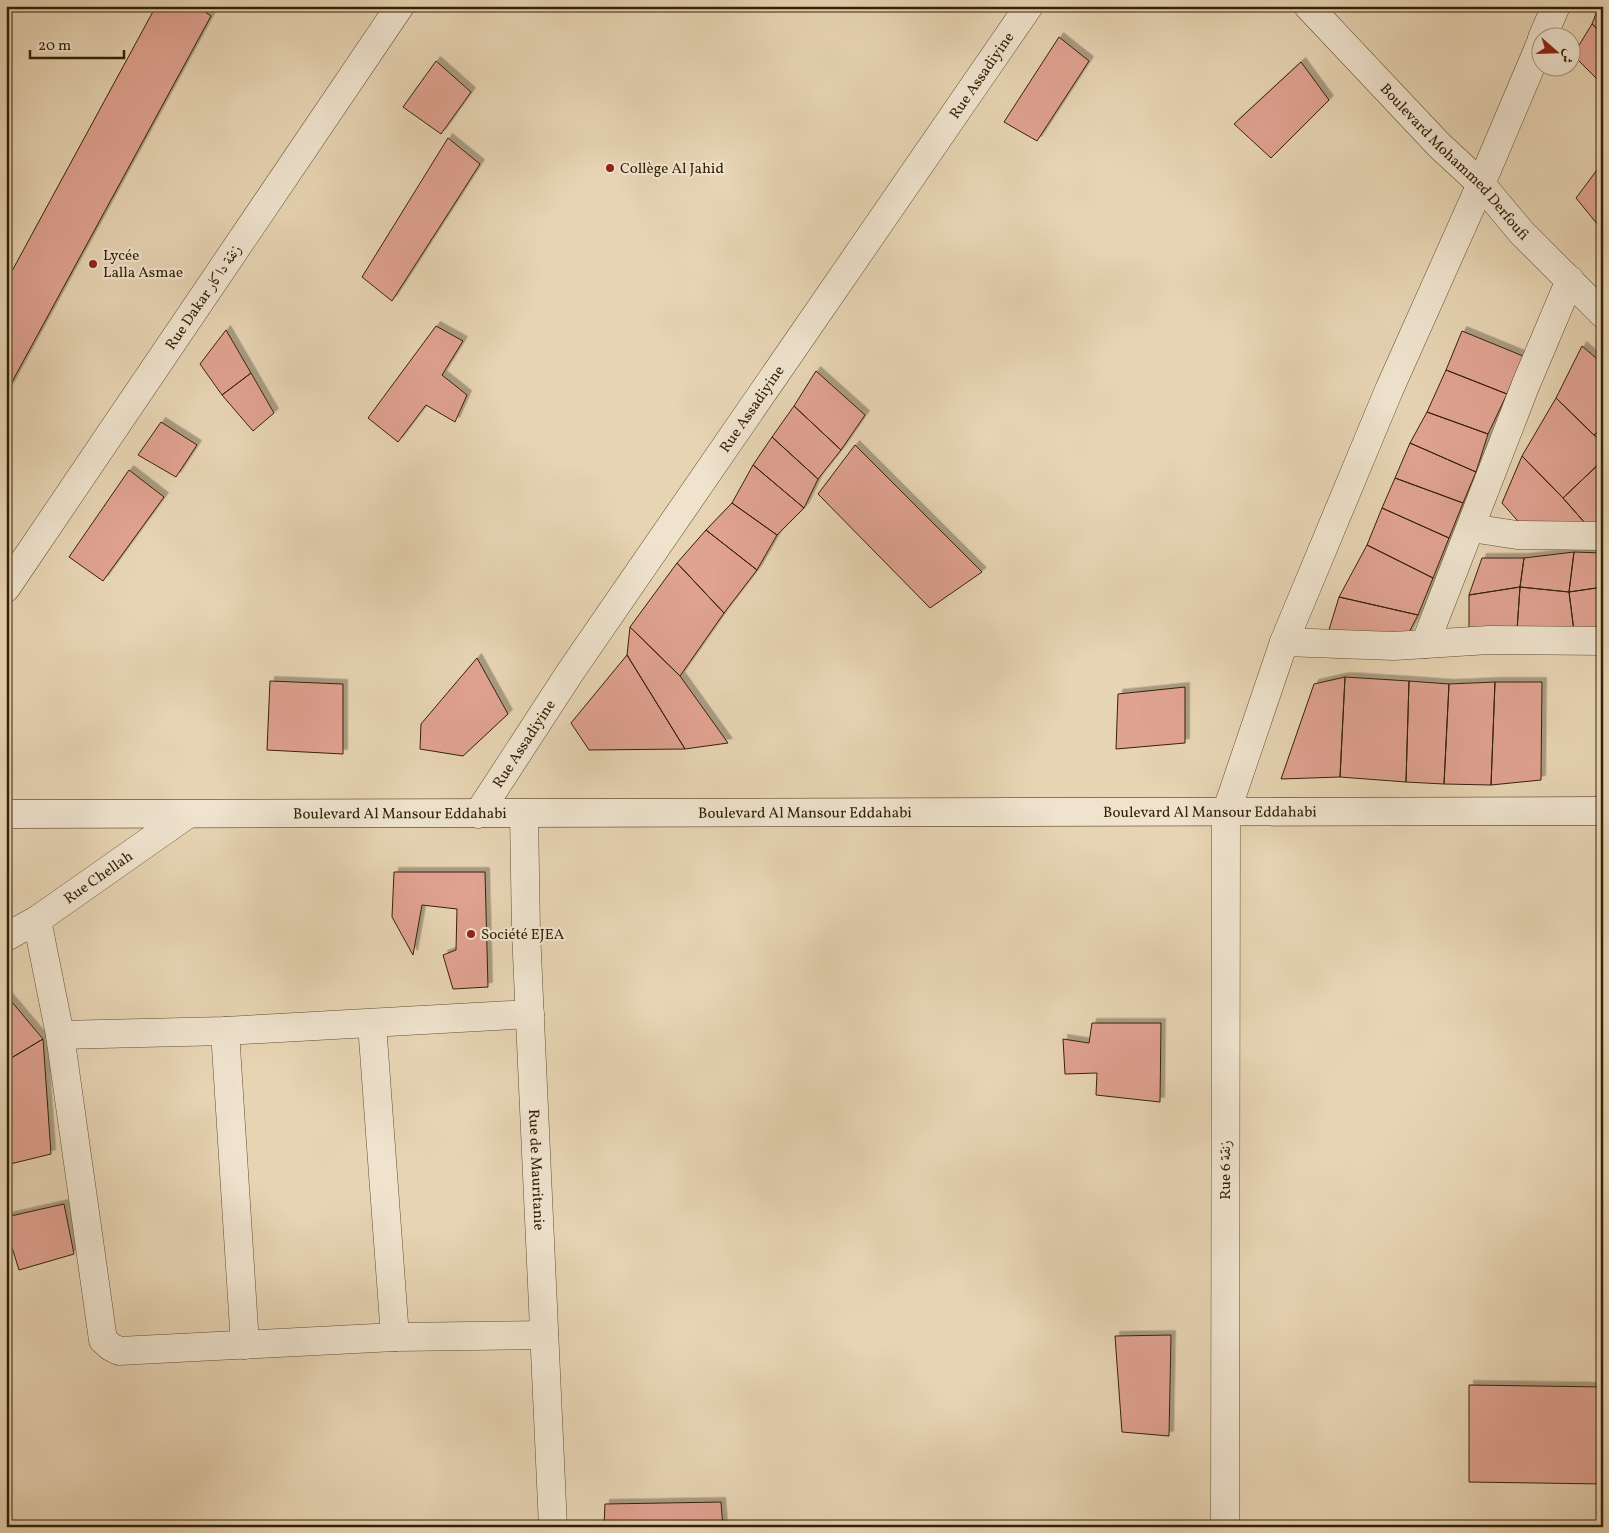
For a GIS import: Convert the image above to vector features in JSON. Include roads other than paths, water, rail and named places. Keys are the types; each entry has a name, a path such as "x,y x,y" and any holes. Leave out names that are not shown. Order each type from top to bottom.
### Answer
{"street":[{"name":"Rue Dakar زنقة داكار","path":"6,588 400,6"},
{"name":"Rue Assadiyine","path":"478,814 571,671 1029,6"},
{"name":"Boulevard Mohammed Derfoufi","path":"1308,6 1439,145 1481,184 1522,233 1603,314"},
{"name":"Rue 6 زنقة","path":"1547,28 1556,6"},
{"name":"Rue 6 زنقة","path":"1225,1527 1226,813 1284,642 1389,390 1481,184 1532,63"},
{"path":"1425,644 1526,384 1570,280"},
{"path":"1471,528 1517,535 1603,536"},
{"path":"1284,642 1394,646 1489,640 1603,641"},
{"name":"Boulevard Al Mansour Eddahabi","path":"6,814 1603,812"},
{"name":"Rue Chellah","path":"6,937 37,920 188,814"},
{"name":"Rue de Mauritanie","path":"524,814 530,1014 553,1527"},
{"path":"37,920 60,1036 104,1340 111,1347 119,1351 394,1337 544,1335"},
{"path":"60,1036 225,1031 530,1014"},
{"path":"372,1024 394,1337"},
{"path":"225,1031 245,1345"}],"place":[{"name":"Collège Al Jahid","path":"610,168"},
{"name":"Lycée Lalla Asmae","path":"93,264"},
{"name":"Société EJEA","path":"471,934"}]}
